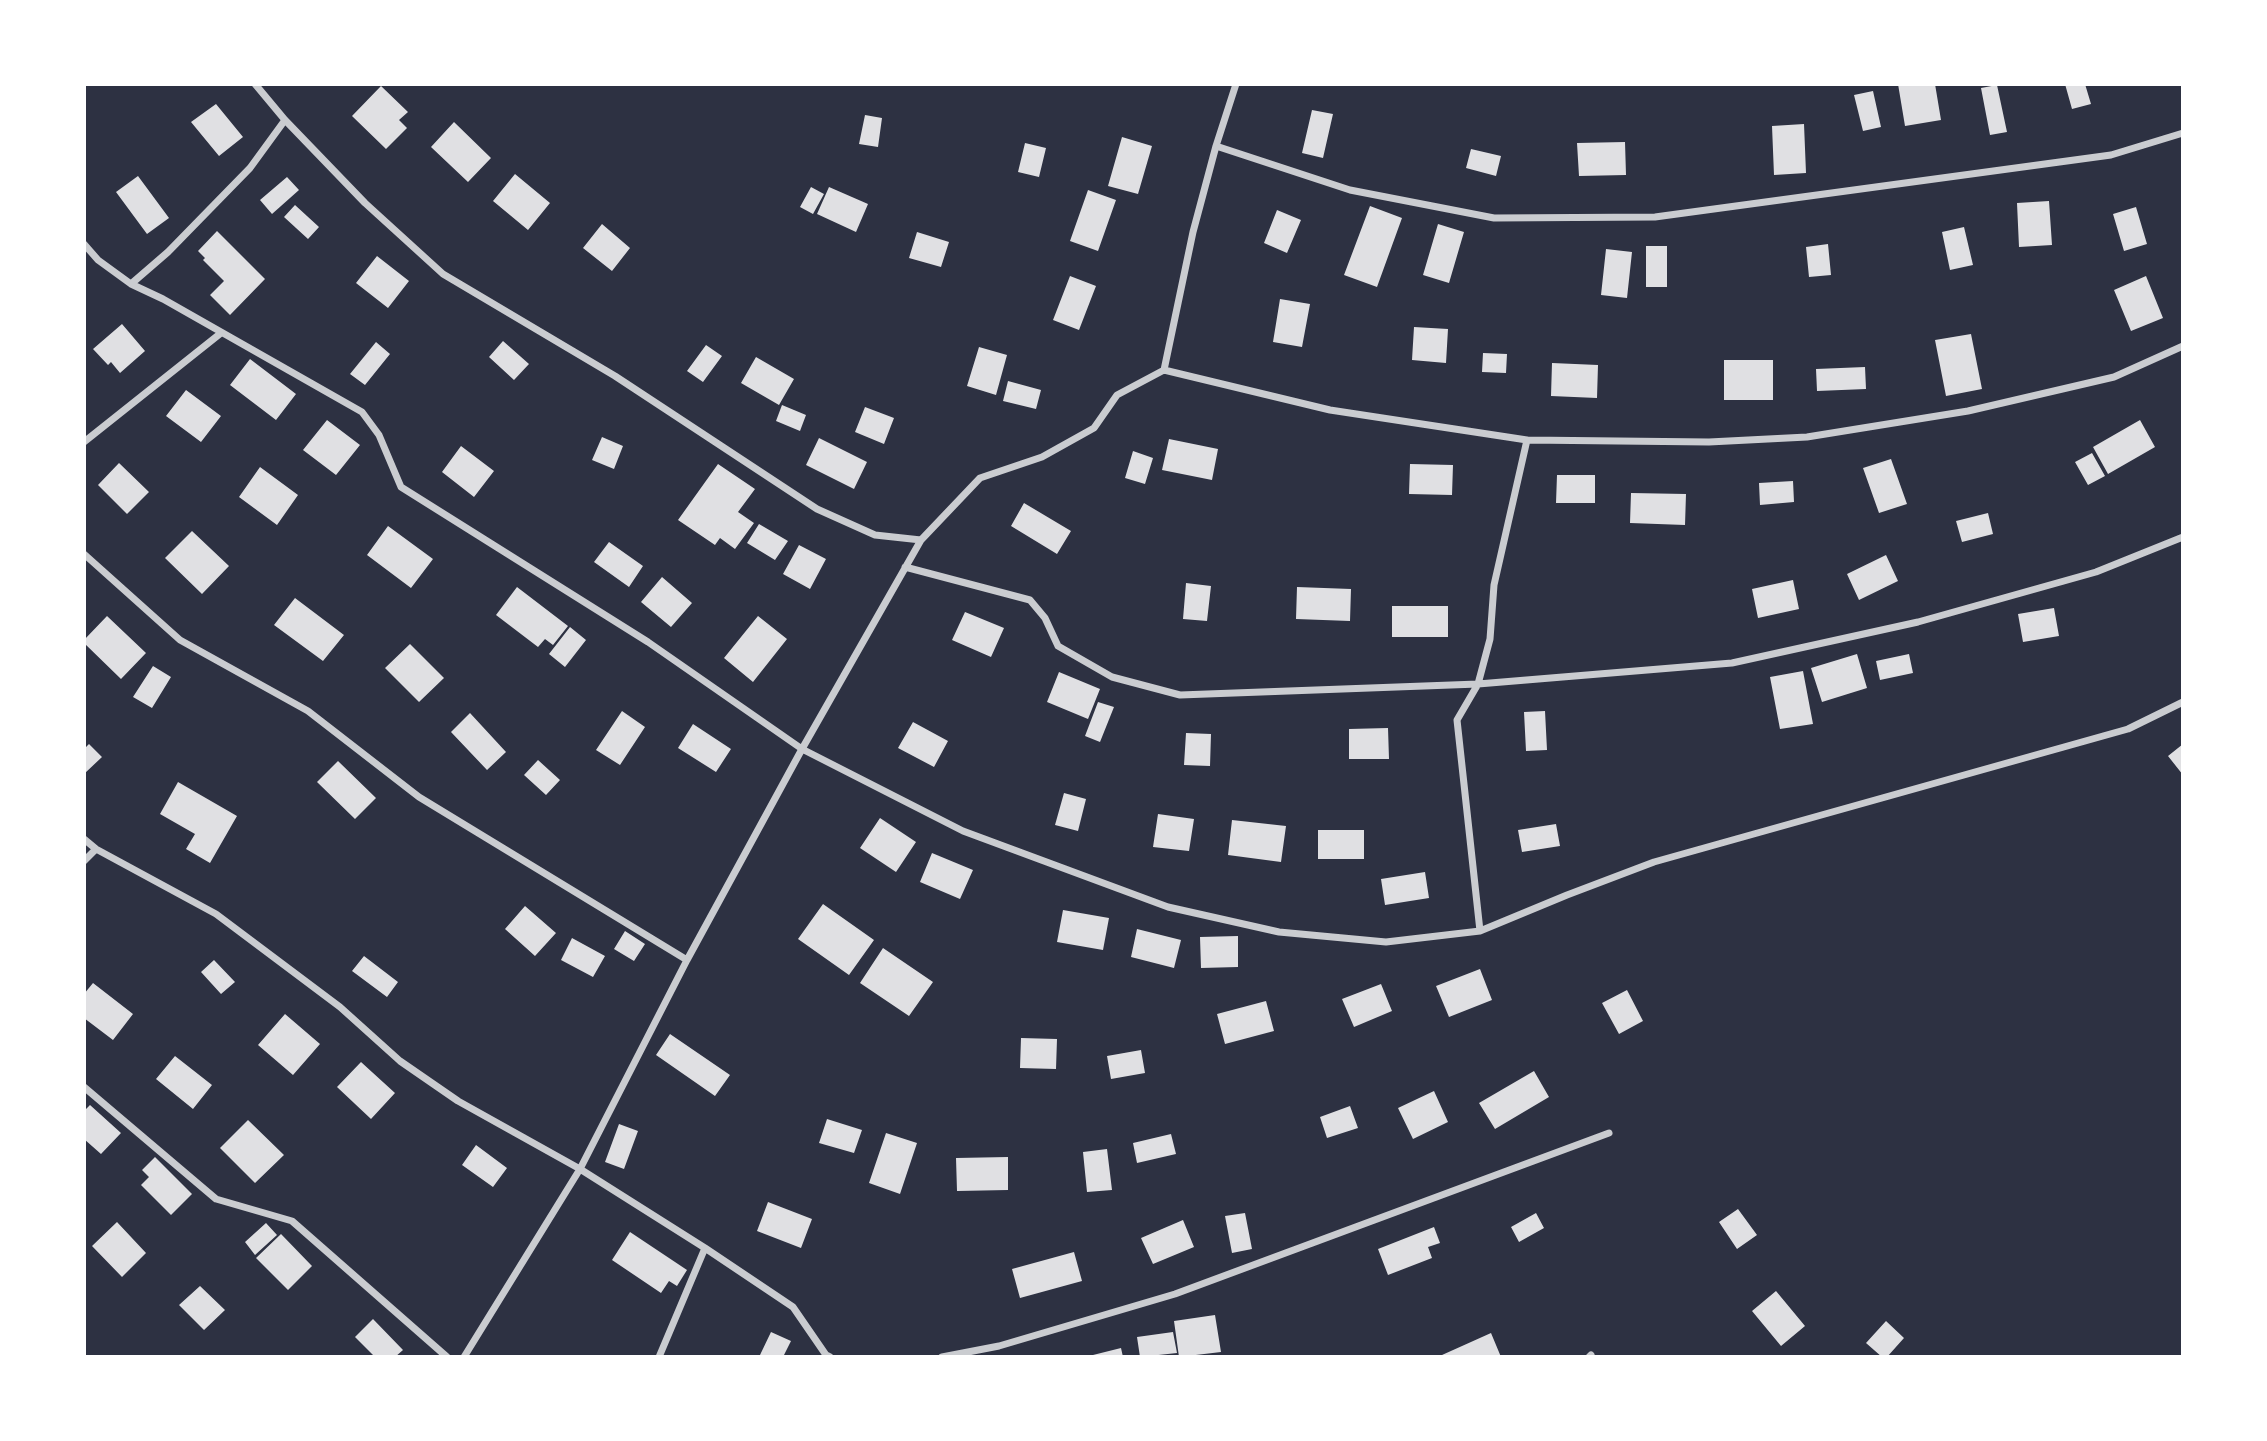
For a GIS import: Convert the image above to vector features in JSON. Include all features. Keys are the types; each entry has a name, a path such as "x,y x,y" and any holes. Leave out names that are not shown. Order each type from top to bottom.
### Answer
{"street":[{"path":"255,84 285,120 365,203 443,274 615,376 817,509 874,535 921,540"},
{"path":"1164,370 1193,232 1236,84"},
{"path":"131,284 168,251 250,168 285,120"},
{"path":"1216,146 1350,190 1494,218 1655,217 2111,155 2183,133"},
{"path":"84,244 98,260 131,284 163,299 362,412 379,435 401,487 648,642 802,749 963,831 1168,907 1279,932 1385,942 1480,931 1654,862 2128,729 2183,702"},
{"path":"84,442 221,332"},
{"path":"464,1357 580,1169 687,960 802,749 921,540 980,478 1042,457 1094,428 1116,395 1164,370 1330,411 1527,440 1709,442 1807,437 1968,411 2114,377 2183,346"},
{"path":"1480,931 1457,720 1478,684 1490,639 1494,585 1527,440"},
{"path":"905,567 1030,600 1045,618 1058,646 1112,677 1180,695 1478,684 1732,663 1918,622 2058,583 2096,572 2183,537"},
{"path":"84,554 180,640 308,711 419,797 687,960"},
{"path":"84,839 96,849 216,914 340,1007 400,1061 458,1101 580,1169 793,1307 830,1357"},
{"path":"84,862 96,849"},
{"path":"84,1087 216,1199 292,1221 447,1357"},
{"path":"942,1357 999,1346 1175,1294 1609,1133"},
{"path":"659,1357 705,1248"}],"building":[{"path":"1898,84 1935,84 1941,120 1905,126"},
{"path":"2065,84 2085,84 2091,104 2072,109"},
{"path":"1997,85 2007,132 1990,135 1981,88"},
{"path":"381,86 408,112 399,120 407,128 386,149 352,116"},
{"path":"1873,91 1881,127 1863,131 1854,95"},
{"path":"216,104 243,137 219,156 191,122"},
{"path":"1312,110 1333,114 1323,158 1302,153"},
{"path":"865,115 882,118 878,147 859,144"},
{"path":"454,122 491,158 468,182 431,147"},
{"path":"1804,124 1806,173 1774,175 1772,126"},
{"path":"1122,137 1152,146 1138,194 1108,186"},
{"path":"1625,142 1626,175 1579,176 1577,143"},
{"path":"1025,143 1046,148 1039,177 1018,172"},
{"path":"1471,149 1501,156 1496,176 1466,168"},
{"path":"515,174 550,203 528,230 493,201"},
{"path":"138,176 169,218 147,234 116,192"},
{"path":"287,177 299,190 272,214 260,200"},
{"path":"811,187 824,194 813,214 800,207"},
{"path":"829,187 868,204 856,232 817,214"},
{"path":"1088,190 1116,200 1098,251 1070,241"},
{"path":"2049,201 2052,245 2019,247 2017,203"},
{"path":"295,205 319,227 308,239 284,217"},
{"path":"1370,206 1402,218 1377,287 1344,275"},
{"path":"2136,207 2147,244 2124,251 2113,214"},
{"path":"1277,210 1301,220 1287,253 1264,243"},
{"path":"602,224 630,248 612,271 583,248"},
{"path":"1438,224 1464,232 1449,283 1423,275"},
{"path":"1964,227 1973,265 1950,270 1942,232"},
{"path":"217,231 265,279 230,315 210,295 224,281 203,260 205,258 198,251"},
{"path":"917,232 949,242 941,267 909,258"},
{"path":"1828,244 1831,275 1809,277 1806,247"},
{"path":"1646,246 1667,246 1667,287 1646,287"},
{"path":"1606,249 1632,252 1627,298 1601,295"},
{"path":"377,256 409,281 388,308 356,283"},
{"path":"1070,276 1096,286 1079,330 1053,320"},
{"path":"2146,276 2163,318 2131,331 2114,290"},
{"path":"1280,299 1310,304 1302,347 1273,342"},
{"path":"122,324 145,351 120,373 111,362 108,365 93,349"},
{"path":"1414,327 1448,329 1446,363 1412,360"},
{"path":"1971,334 1982,389 1946,396 1935,340"},
{"path":"503,341 529,364 514,380 489,357"},
{"path":"376,342 390,354 365,385 350,374"},
{"path":"706,345 722,356 703,382 687,371"},
{"path":"979,347 1007,355 996,395 967,386"},
{"path":"1483,353 1507,354 1506,373 1482,372"},
{"path":"756,357 794,379 779,405 741,383"},
{"path":"250,359 296,394 276,420 230,385"},
{"path":"1724,360 1773,360 1773,400 1724,400"},
{"path":"1552,363 1598,365 1597,398 1551,396"},
{"path":"1865,367 1866,389 1817,391 1816,369"},
{"path":"1008,381 1041,390 1036,409 1003,401"},
{"path":"186,390 221,416 201,442 166,416"},
{"path":"782,405 806,415 800,431 776,421"},
{"path":"865,407 894,418 884,444 855,432"},
{"path":"327,420 360,445 336,475 303,450"},
{"path":"2140,420 2155,447 2108,474 2093,447"},
{"path":"602,437 623,446 614,469 592,460"},
{"path":"819,438 867,462 854,489 806,465"},
{"path":"1169,439 1218,449 1212,480 1162,470"},
{"path":"461,446 494,471 474,497 442,472"},
{"path":"1133,451 1153,458 1145,484 1125,478"},
{"path":"2092,453 2105,476 2088,485 2075,462"},
{"path":"1891,459 1907,504 1879,513 1863,468"},
{"path":"119,463 149,492 127,514 98,485"},
{"path":"718,464 755,489 738,512 754,523 735,549 720,538 715,545 678,520"},
{"path":"1410,464 1453,465 1452,495 1409,494"},
{"path":"260,467 298,495 277,525 239,497"},
{"path":"1557,475 1595,475 1595,503 1556,503"},
{"path":"1793,481 1794,502 1760,505 1759,483"},
{"path":"1631,493 1686,494 1685,525 1630,523"},
{"path":"1024,503 1071,531 1057,554 1011,526"},
{"path":"1988,513 1993,534 1962,542 1956,521"},
{"path":"759,524 788,541 775,560 747,543"},
{"path":"388,526 433,559 411,588 367,555"},
{"path":"192,531 229,566 202,594 165,558"},
{"path":"609,542 643,566 629,587 594,562"},
{"path":"799,545 826,559 810,589 783,574"},
{"path":"1886,555 1898,581 1859,600 1847,574"},
{"path":"662,577 692,603 671,627 641,602"},
{"path":"1793,580 1799,609 1758,618 1752,589"},
{"path":"1186,583 1211,586 1207,621 1183,619"},
{"path":"517,587 568,626 553,645 545,639 538,647 496,615"},
{"path":"1297,587 1351,589 1350,621 1296,619"},
{"path":"295,598 344,635 323,661 274,625"},
{"path":"1392,606 1448,606 1448,637 1392,637"},
{"path":"2054,608 2059,636 2023,642 2018,614"},
{"path":"965,612 1004,628 991,657 952,640"},
{"path":"107,616 146,653 121,679 84,643"},
{"path":"758,616 787,639 753,682 724,658"},
{"path":"570,627 586,640 565,667 549,654"},
{"path":"410,644 444,678 419,702 385,668"},
{"path":"1857,654 1867,688 1822,702 1811,668"},
{"path":"1909,654 1913,673 1880,680 1876,661"},
{"path":"153,666 171,677 152,708 133,697"},
{"path":"1803,671 1813,724 1780,729 1770,677"},
{"path":"1059,672 1100,689 1088,719 1047,702"},
{"path":"1098,702 1114,707 1100,742 1085,736"},
{"path":"622,711 645,727 620,765 596,750"},
{"path":"1545,711 1547,750 1526,751 1524,712"},
{"path":"470,713 506,752 487,770 451,732"},
{"path":"913,722 948,741 934,767 898,748"},
{"path":"693,724 731,749 716,772 678,748"},
{"path":"1388,728 1389,759 1349,759 1349,729"},
{"path":"1186,733 1211,734 1210,766 1184,765"},
{"path":"89,744 102,757 84,774 84,749"},
{"path":"2183,744 2183,775 2168,756"},
{"path":"538,760 560,780 546,795 524,775"},
{"path":"338,761 376,798 355,819 317,782"},
{"path":"178,782 237,816 210,863 186,849 195,834 160,814"},
{"path":"1064,793 1086,799 1078,831 1055,825"},
{"path":"1158,814 1194,819 1189,851 1153,847"},
{"path":"880,818 916,842 896,872 860,848"},
{"path":"1232,820 1286,826 1281,862 1228,855"},
{"path":"1556,824 1560,846 1522,852 1518,830"},
{"path":"1318,830 1364,830 1364,859 1318,859"},
{"path":"932,853 973,870 960,899 920,882"},
{"path":"1425,872 1429,898 1385,905 1381,879"},
{"path":"823,904 874,940 849,975 798,939"},
{"path":"525,906 556,933 535,956 505,929"},
{"path":"1063,910 1109,918 1103,950 1057,942"},
{"path":"1137,929 1181,940 1174,968 1131,957"},
{"path":"625,931 645,944 634,961 614,949"},
{"path":"1238,936 1238,967 1201,968 1200,937"},
{"path":"572,938 605,956 593,977 561,960"},
{"path":"883,948 933,982 909,1016 860,983"},
{"path":"364,956 398,982 387,997 352,971"},
{"path":"214,960 235,982 221,994 201,972"},
{"path":"1480,969 1492,1000 1449,1017 1436,986"},
{"path":"93,983 133,1014 113,1040 84,1018 84,994"},
{"path":"1381,984 1392,1011 1354,1027 1342,999"},
{"path":"1627,990 1643,1021 1619,1034 1602,1003"},
{"path":"1266,1001 1274,1031 1225,1044 1217,1014"},
{"path":"285,1014 320,1044 293,1075 258,1045"},
{"path":"670,1034 730,1075 715,1096 656,1055"},
{"path":"1021,1038 1057,1039 1056,1069 1020,1068"},
{"path":"1141,1050 1145,1073 1111,1079 1107,1056"},
{"path":"175,1056 212,1085 193,1109 156,1079"},
{"path":"361,1062 395,1093 371,1119 337,1087"},
{"path":"1534,1071 1549,1097 1495,1129 1479,1103"},
{"path":"1434,1091 1448,1122 1413,1139 1398,1108"},
{"path":"90,1105 121,1133 101,1154 84,1139 84,1111"},
{"path":"1350,1106 1358,1128 1327,1138 1320,1117"},
{"path":"827,1119 862,1130 854,1153 819,1143"},
{"path":"248,1120 284,1155 255,1183 220,1148"},
{"path":"619,1124 638,1131 624,1169 605,1162"},
{"path":"886,1133 917,1143 900,1194 869,1183"},
{"path":"1171,1134 1176,1154 1137,1163 1133,1143"},
{"path":"476,1145 507,1168 493,1187 462,1165"},
{"path":"1107,1149 1112,1190 1087,1192 1083,1152"},
{"path":"155,1157 192,1194 171,1215 141,1185 149,1177 142,1170"},
{"path":"1008,1157 1008,1190 957,1191 956,1158"},
{"path":"768,1202 812,1219 801,1248 757,1231"},
{"path":"1738,1209 1757,1235 1737,1249 1719,1222"},
{"path":"1245,1213 1252,1249 1232,1253 1225,1216"},
{"path":"1536,1213 1544,1228 1519,1242 1511,1227"},
{"path":"1183,1220 1194,1247 1153,1264 1141,1238"},
{"path":"117,1222 146,1253 122,1277 92,1246"},
{"path":"266,1223 277,1235 255,1255 245,1242"},
{"path":"1434,1227 1440,1243 1428,1247 1432,1258 1388,1275 1378,1249"},
{"path":"630,1232 687,1270 677,1286 669,1281 661,1293 612,1260"},
{"path":"281,1234 312,1266 288,1290 256,1258"},
{"path":"1074,1252 1082,1281 1020,1298 1012,1269"},
{"path":"200,1286 225,1310 204,1330 179,1305"},
{"path":"1776,1291 1805,1326 1781,1346 1752,1311"},
{"path":"1215,1315 1221,1352 1179,1357 1174,1321"},
{"path":"373,1319 403,1350 395,1357 375,1357 355,1337"},
{"path":"1886,1321 1904,1338 1887,1357 1882,1357 1866,1343"},
{"path":"771,1332 791,1341 783,1357 760,1355"},
{"path":"1173,1332 1177,1353 1140,1357 1137,1337"},
{"path":"1491,1333 1501,1357 1442,1355"},
{"path":"1121,1348 1123,1357 1089,1357 1089,1356"}]}
